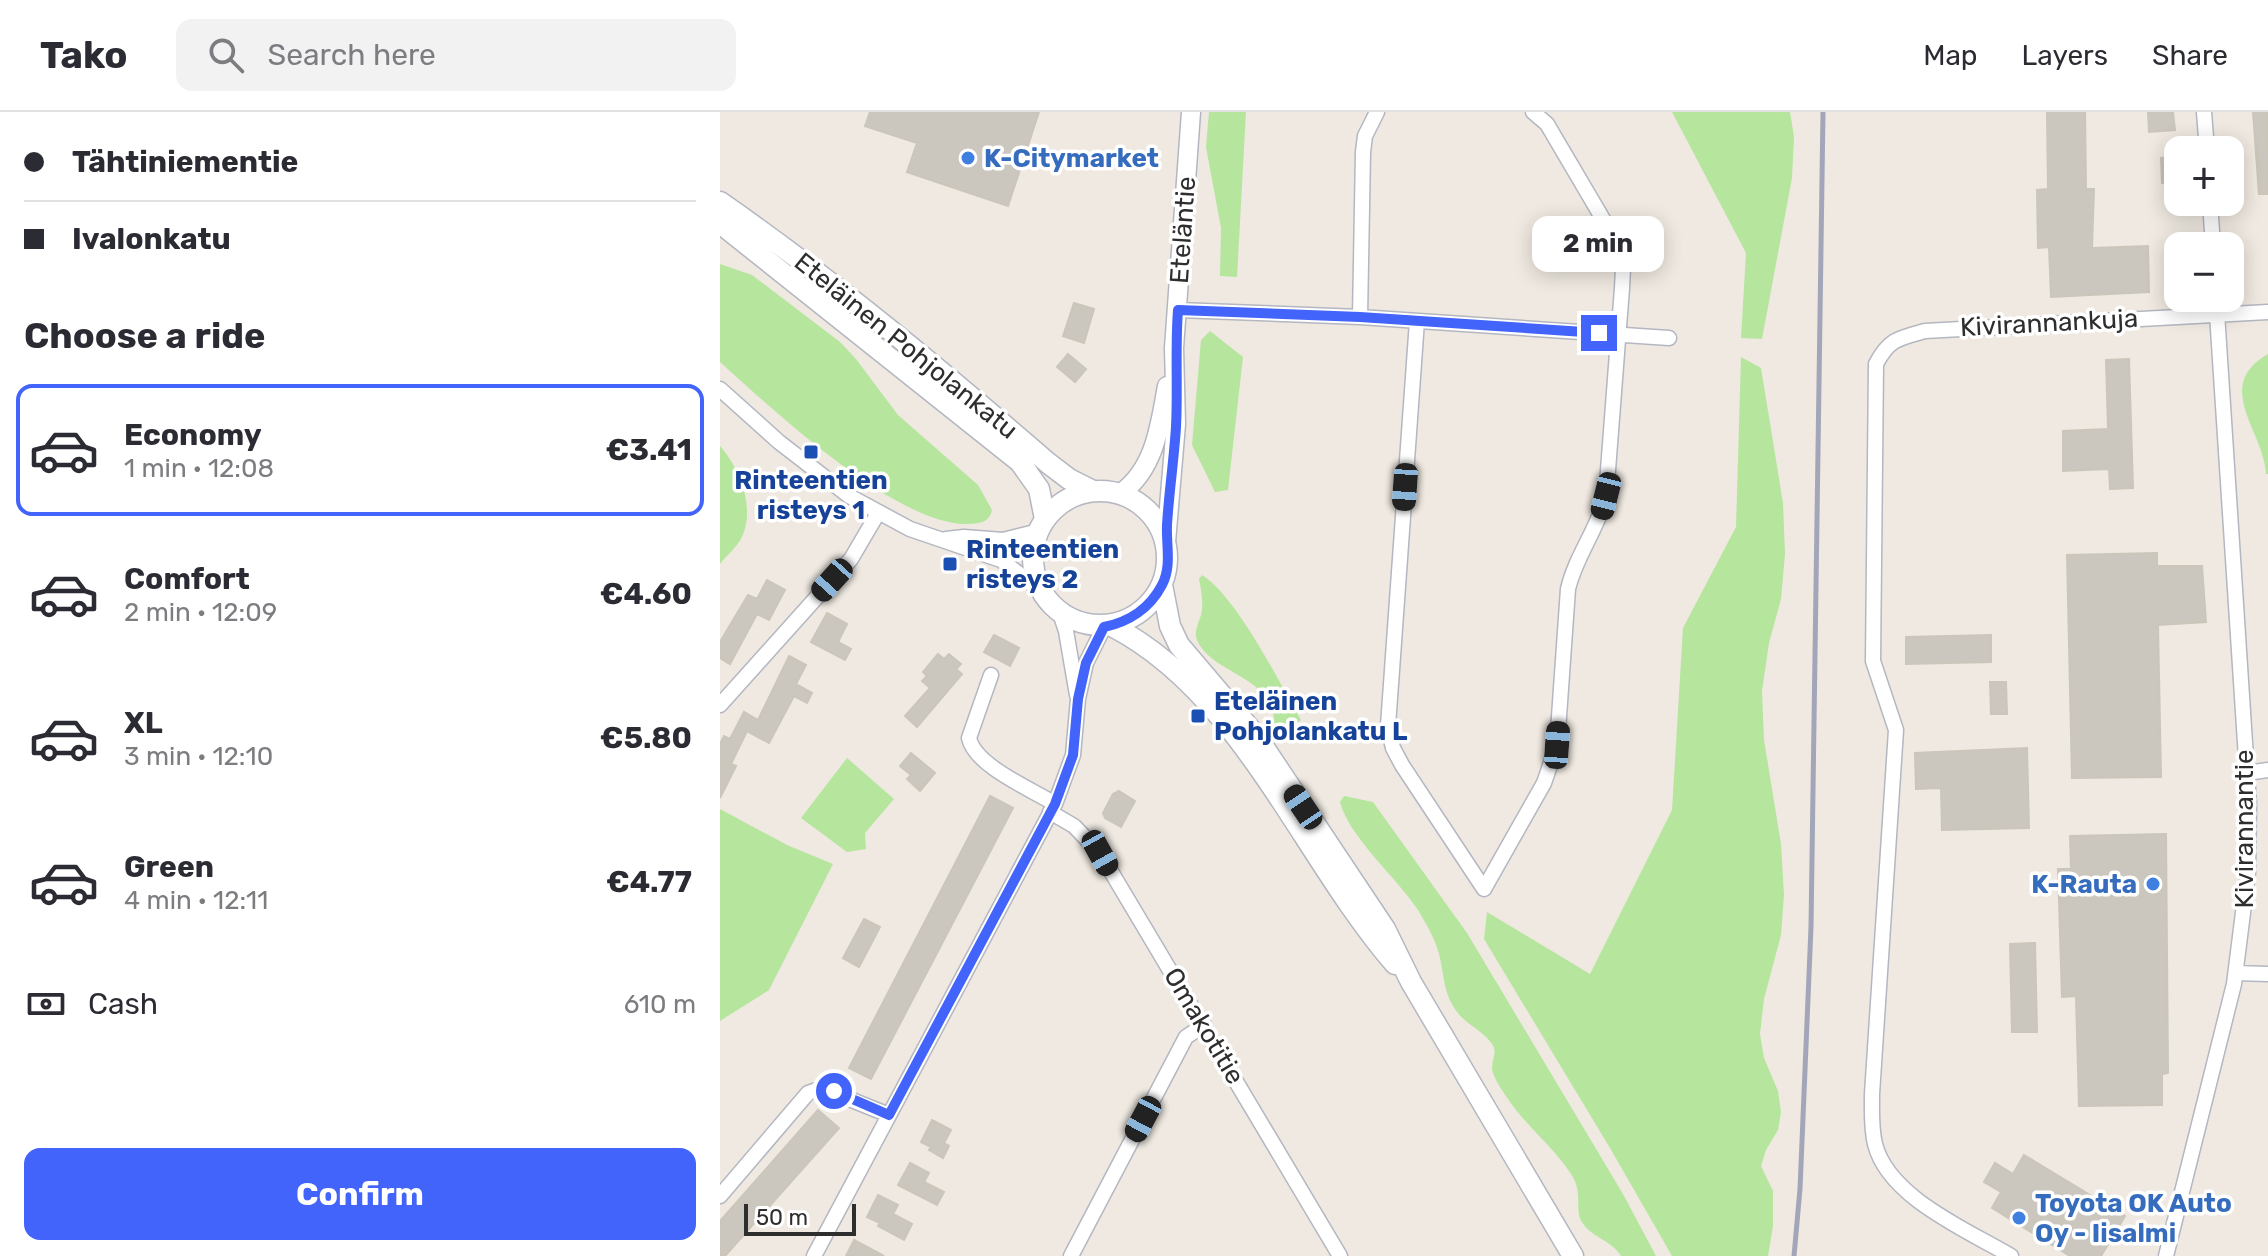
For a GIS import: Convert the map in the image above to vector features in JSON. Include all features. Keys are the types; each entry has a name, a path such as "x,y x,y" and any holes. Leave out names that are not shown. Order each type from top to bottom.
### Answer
{"main road":[{"name":"Eteläinen Pohjolankatu","path":"720,202 782,245 891,329 1048,463 1091,490"},
{"name":"Eteläinen Pohjolankatu","path":"720,223 1020,462 1039,489 1042,525"},
{"path":"1108,626 1140,613 1162,585 1168,565 1166,542 1158,524 1147,511 1121,493 1091,490 1066,500 1042,525 1034,545 1032,563 1039,589 1060,613 1075,622 1108,626 1148,646 1170,663 1264,776 1372,938 1411,982"},
{"path":"1162,585 1170,626 1179,645 1257,737 1385,929 1411,982 1573,1256"}],"street":[{"name":"Eteläntie","path":"1121,493 1142,473 1161,421 1178,310 1191,112"},
{"path":"1360,317 1363,152 1365,136 1377,112"},
{"path":"1417,321 1388,726 1393,748 1402,765 1484,889 1544,783 1557,745 1568,589 1573,567 1602,514 1606,496 1623,268 1617,243 1547,124 1533,112"},
{"path":"2204,112 2206,136"},
{"path":"1178,310 1360,317 1669,338"},
{"name":"Kivirannankuja","path":"2011,1256 1906,1191 1881,1160 1872,1126 1896,730 1873,661 1876,364 1884,349 1897,338 1925,331 2268,312"},
{"name":"Kivirannantie","path":"2166,1256 2236,973 2248,873 2247,773 2217,314"},
{"name":"Eteläntie","path":"1166,542 1176,424 1174,348"},
{"path":"720,389 825,479 878,513 910,529 1001,560 1039,589"},
{"path":"720,705 851,559 878,513"},
{"path":"945,539 1003,540 1042,525"},
{"path":"1060,613 1078,699"},
{"path":"814,1256 1052,808 1073,755 1078,699 1086,663 1108,626"},
{"name":"Omakotitie","path":"991,675 969,738 971,748 981,759 1052,808 1100,853 1340,1256"},
{"path":"2247,773 2268,770"},
{"path":"2236,973 2268,974"},
{"path":"1071,1256 1186,1037 1204,1025"},
{"path":"720,1196 808,1093 822,1088 889,1115"}],"green space":[{"path":"1209,112 1246,112 1237,277 1220,276 1221,228 1206,147"},
{"path":"1672,112 1790,112 1794,137 1792,178 1762,339 1741,338 1746,253"},
{"path":"720,264 752,275 840,342 898,415 978,485 992,510 989,518 969,524 940,520 907,507 837,462 720,362"},
{"path":"1210,331 1243,357 1228,490 1215,492 1192,445 1201,340"},
{"path":"2268,354 2266,474 2242,395 2244,380 2252,367"},
{"path":"1741,357 1761,368 1783,503 1785,554 1781,599 1769,643 1762,691 1764,740 1781,844 1784,895 1781,935 1764,999 1760,1034 1764,1058 1778,1091 1781,1112 1778,1130 1761,1166 1773,1191 1773,1226 1768,1256 1672,1256 1484,939 1487,912 1590,974 1672,810 1683,628 1736,527"},
{"path":"720,446 740,478 747,516 741,539 720,564"},
{"path":"1202,575 1243,621 1301,720 1280,735 1274,730 1272,708 1264,695 1212,658 1197,640 1202,606 1199,579"},
{"path":"847,758 894,799 865,833 866,849 847,852 801,818"},
{"path":"1344,796 1373,802 1467,933 1623,1194 1656,1256 1621,1256 1584,1225 1571,1174 1515,1109 1500,1086 1492,1069 1495,1051 1492,1044 1453,1006 1430,931 1409,898 1353,829 1340,802"},
{"path":"720,809 787,845 833,864 769,990 720,1021"}],"building":[{"name":"K-Citymarket","path":"870,112 1039,112 1008,206 907,172 917,143 865,126"},
{"path":"2047,112 2085,112 2086,189 2094,189 2092,248 2148,246 2149,292 2051,297 2049,247 2038,248 2037,190 2048,189"},
{"path":"2148,112 2173,112 2175,130 2149,132"},
{"path":"2253,112 2268,112 2268,194 2259,194"},
{"path":"2161,158 2164,158 2164,183 2162,183"},
{"path":"1074,303 1094,309 1084,343 1063,336"},
{"path":"1068,354 1086,369 1075,382 1057,367"},
{"path":"2129,359 2133,488 2110,489 2109,469 2063,471 2063,431 2108,429 2106,360"},
{"path":"2157,553 2157,566 2202,566 2206,622 2158,625 2161,777 2072,778 2067,555"},
{"path":"767,580 785,590 769,620 757,614 730,664 720,658 720,642 748,595 757,599"},
{"path":"827,613 847,624 838,642 851,649 845,660 811,642"},
{"path":"994,635 1019,648 1010,666 984,652"},
{"path":"1991,635 1991,662 1906,664 1906,637"},
{"path":"938,654 944,659 949,654 961,664 956,669 962,674 917,727 905,716 930,688 922,681 927,676 923,672"},
{"path":"789,656 806,665 796,684 812,693 807,703 794,696 769,743 747,731 731,764 736,766 720,798 720,744 724,736 730,739 744,712 758,720"},
{"path":"1990,682 2006,682 2007,714 1991,714"},
{"path":"2027,748 2029,828 1942,830 1941,788 1916,789 1915,753"},
{"path":"911,753 935,773 920,791 907,779 911,775 900,766"},
{"path":"1119,791 1135,801 1121,827 1105,818 1103,813 1113,794"},
{"path":"990,796 1013,808 871,1079 849,1068"},
{"path":"2166,834 2168,1073 2162,1074 2162,1105 2079,1106 2076,996 2062,997 2058,869 2071,869 2070,836"},
{"path":"864,919 880,927 859,967 843,958"},
{"path":"2035,943 2037,1032 2012,1032 2010,944"},
{"path":"818,1110 839,1128 725,1256 720,1256 720,1221"},
{"path":"932,1120 951,1130 944,1143 949,1146 943,1158 921,1142"},
{"path":"2024,1155 2125,1216 2101,1256 2070,1256 1992,1208 2001,1192 1984,1182 1995,1163 2013,1174"},
{"path":"910,1163 929,1173 924,1182 944,1192 937,1205 898,1185"},
{"path":"878,1195 898,1205 893,1214 912,1224 904,1240 867,1217"},
{"path":"854,1240 884,1256 846,1256"}],"railway":[{"path":"1794,1256 1800,1189 1811,927 1823,112"}],"place":[{"name":"K-Citymarket","path":"968,158"},
{"name":"Rinteentien risteys 1","path":"811,452"},
{"name":"Rinteentien risteys 2","path":"950,564"},
{"name":"Eteläinen Pohjolankatu L","path":"1198,716"},
{"name":"K-Rauta","path":"2153,884"},
{"name":"Toyota OK Auto Oy - Iisalmi","path":"2019,1218"}],"route":[{"path":"834,1091 889,1115 1055,804 1073,755 1078,699 1091,650 1104,627 1140,613 1162,585 1168,565 1166,542 1176,424 1174,348 1178,310 1360,317 1599,333"}]}
